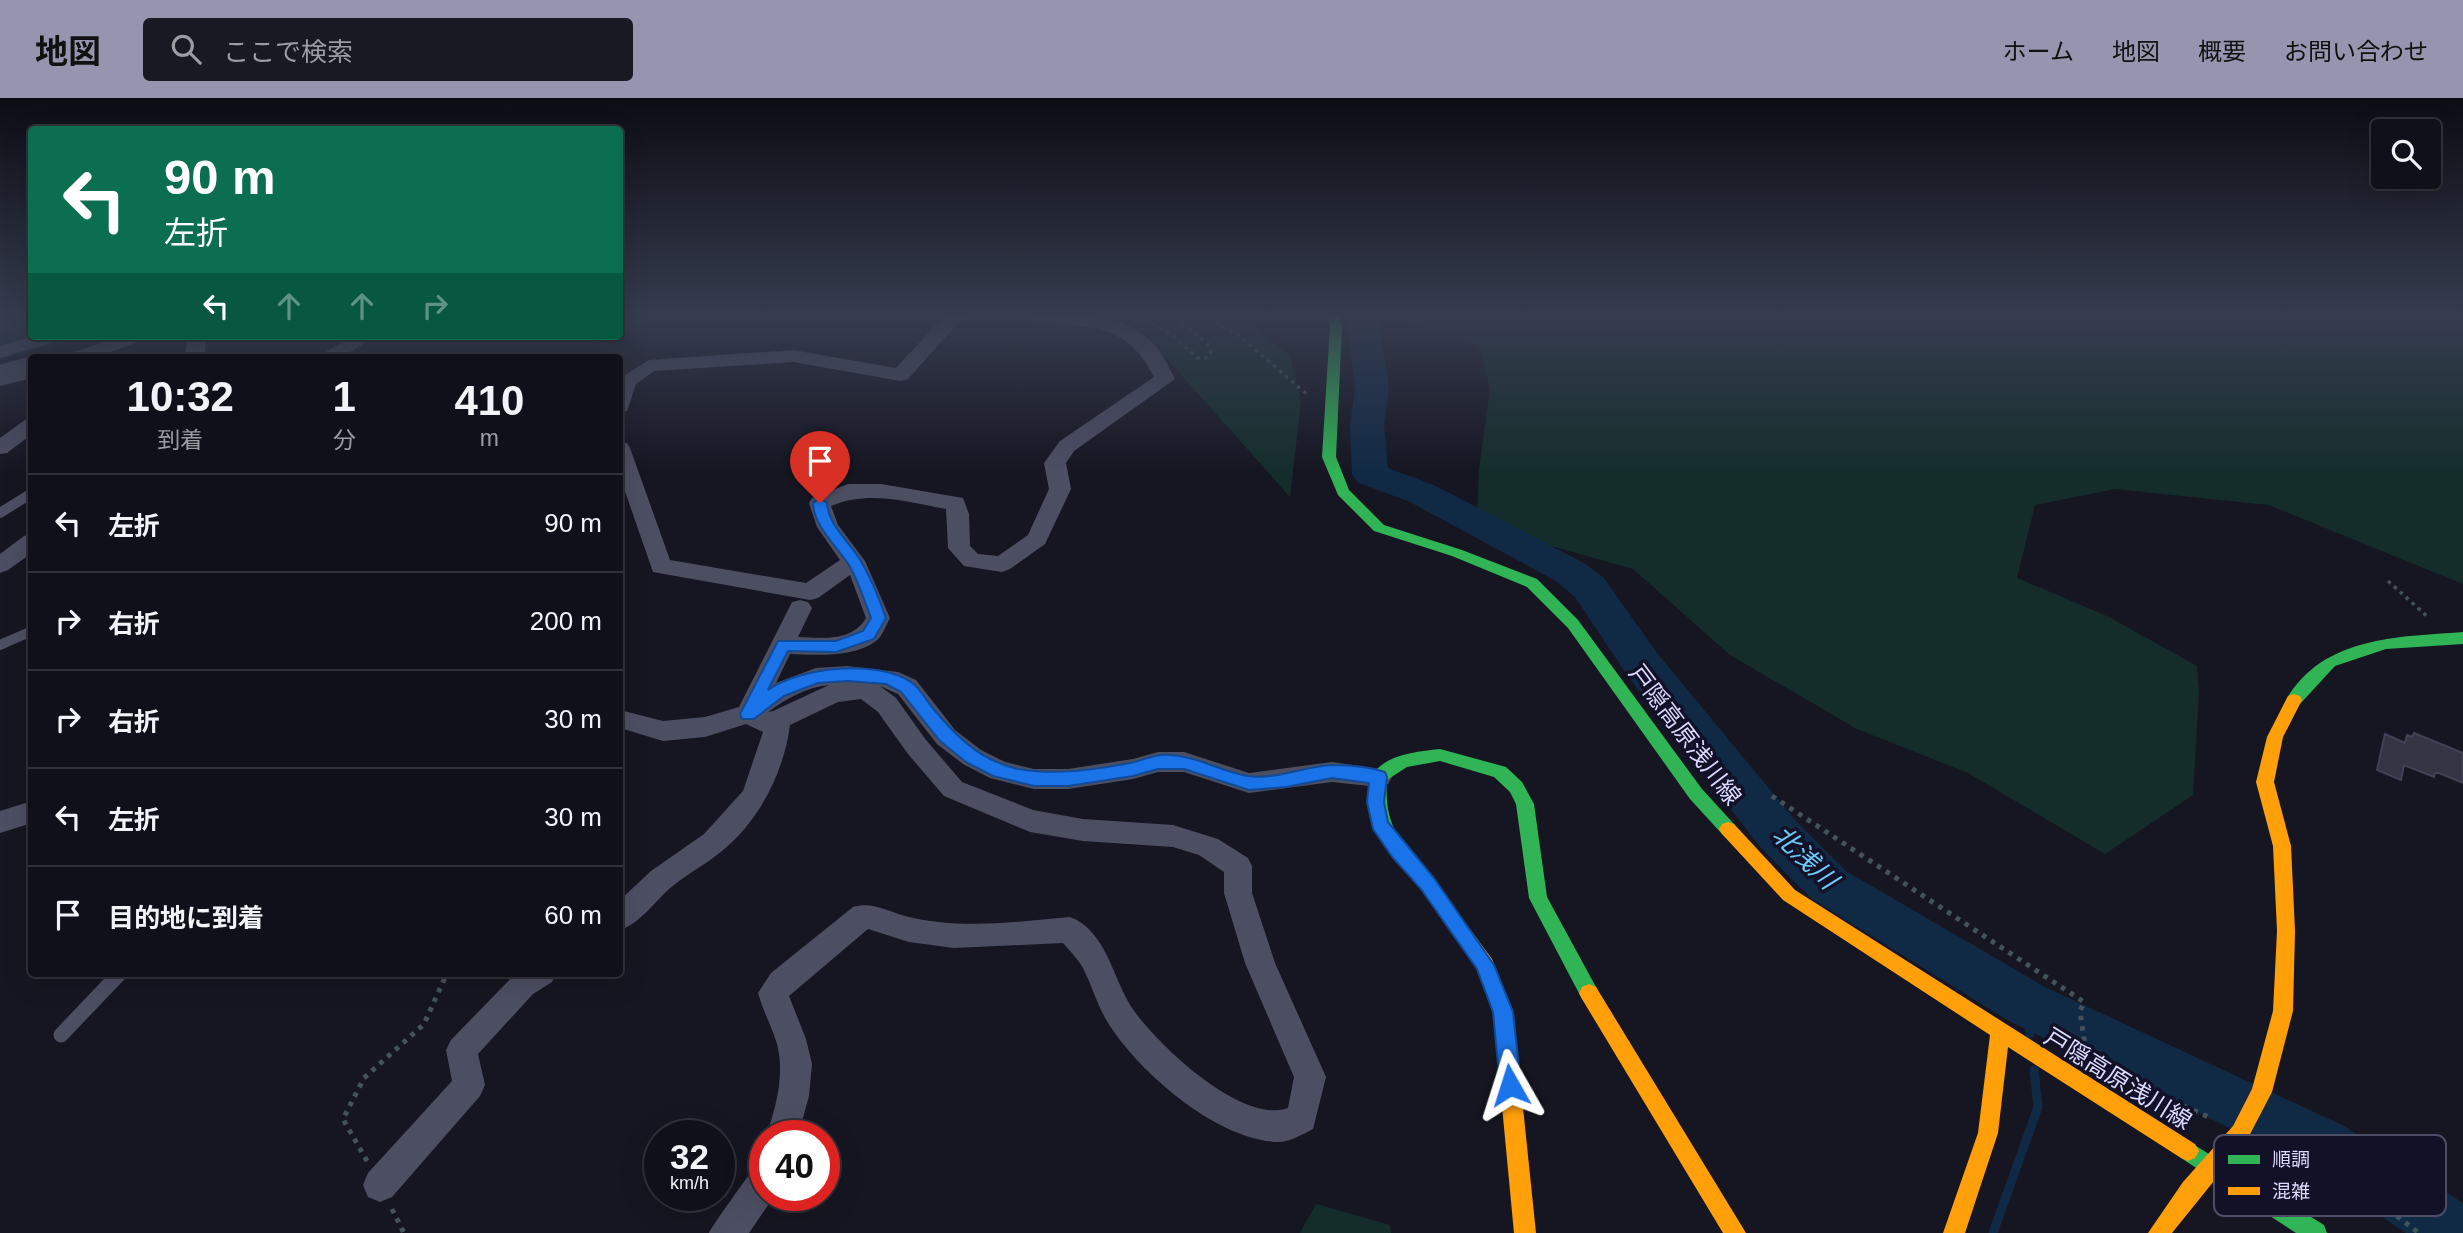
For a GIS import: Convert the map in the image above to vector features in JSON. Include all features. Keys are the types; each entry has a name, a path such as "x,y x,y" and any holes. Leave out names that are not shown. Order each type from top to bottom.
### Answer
{"main road":[{"name":"戸隠高原浅川線","path":"1333,367 1329,457 1343,492 1379,528 1457,553 1532,583 1573,624 1696,794 1789,895 2214,1167"},
{"path":"2238,1135 2262,1092 2283,1011 2286,931 2282,846 2265,782 2275,737 2290,704 2329,662 2385,643 2463,638"},
{"path":"1525,1233 1503,1012 1485,965 1428,884 1399,852 1379,824 1376,802 1379,777 1403,761 1440,755 1500,772 1516,787 1525,804 1538,898 1585,986 1735,1233"},
{"path":"1954,1233 1988,1133 2000,1032"},
{"path":"2159,1233 2214,1163"},
{"name":"戸隠高原浅川線","path":"2290,1216 2316,1233"}],"street":[{"path":"623,396 627,381 648,367"},
{"path":"859,367 901,374 907,367"},
{"path":"783,645 836,647 868,635 878,618 866,584 854,561 820,516 820,503 848,491 881,492 955,503 959,548 972,561 1002,564 1037,539 1060,489 1055,463 1067,446 1165,379 1161,367"},
{"path":"0,380 28,373"},
{"path":"0,448 28,427"},
{"path":"623,457 661,567 723,575 810,593 854,561"},
{"path":"3,566 28,544"},
{"path":"748,714 800,608"},
{"path":"623,720 663,731 705,727 748,714 778,692 816,677 847,675 889,678 907,687 946,737 972,757 999,771 1034,779 1068,779 1133,769 1158,762 1184,762 1249,783 1332,772 1379,777"},
{"path":"748,714 769,724 834,694 866,689 887,705 917,747 953,789 1030,821 1083,830 1173,836 1208,847 1238,866 1238,893 1260,963 1310,1077 1302,1118 1279,1127 1241,1118 1198,1094 1167,1068 1132,1031 1110,999 1094,960 1070,930 955,936 914,931 863,916 782,982 773,993 795,1054 795,1078 786,1120"},
{"path":"623,915 661,878 714,842 754,797 775,740 778,719"},
{"path":"0,822 28,813"},
{"path":"380,1185 470,1085 462,1050 522,985 535,977"},
{"path":"726,1233 749,1207"}],"lane":[{"path":"0,513 28,496"},
{"path":"0,645 28,633"},
{"path":"61,1035 116,977"}],"path":[{"path":"1275,367 1307,395 1330,402"},
{"path":"1772,796 2084,1002 2080,1011 2084,1045"},
{"path":"404,1233 343,1119 364,1078 425,1024 445,977"}],"green space":[{"path":"1174,367 1293,367 1301,402 1290,497"},
{"path":"1484,367 2463,367 2463,584 2269,505 2115,489 2035,505 2017,578 2109,617 2197,666 2199,692 2193,795 2105,854 1968,773 1857,729 1730,655 1633,569 1477,525 1479,469 1490,388"},
{"path":"1316,1204 1390,1225 1391,1233 1300,1233"}],"building":[{"path":"2414,733 2463,753 2463,783 2439,773 2435,773 2434,777 2404,765 2401,780 2377,770 2385,734 2405,743 2407,735 2412,737"}],"waterway":[{"name":"北浅川","path":"1369,367 1372,389 1367,425 1370,474 1423,494 1570,572 1589,587 1642,664 1778,834 1829,885 2027,1004 2303,1135"},
{"path":"2027,1004 2030,1034"},
{"path":"1993,1233 2038,1107 2034,1070"},
{"name":"北浅川","path":"2431,1216 2457,1233"}],"traffic: fast":[{"path":"1334,367 1329,457 1343,492 1379,528 1457,553 1532,583 1573,624 1696,794 1728,829"},
{"path":"2294,700 2329,662 2385,643 2463,638"},
{"path":"1422,877 1392,843 1381,822 1378,810 1379,777 1403,761 1440,755 1500,772 1516,787 1525,804 1538,898 1589,993"},
{"path":"2188,1151 2214,1168"},
{"path":"2289,1216 2316,1233"}],"traffic: slow":[{"path":"2238,1135 2262,1092 2283,1011 2286,931 2282,846 2265,782 2275,737 2294,700"},
{"path":"1728,829 1789,895 2188,1151"},
{"path":"1422,877 1485,965 1503,1011 1525,1233"},
{"path":"1589,993 1735,1233"},
{"path":"1954,1233 1988,1133 2000,1032"},
{"path":"2159,1233 2214,1163"}],"route":[{"path":"820,503 820,516 854,561 866,584 878,618 868,635 836,647 783,645 748,714 778,692 816,677 847,675 889,678 907,687 946,737 972,757 999,771 1034,779 1068,779 1133,769 1158,762 1184,762 1249,783 1332,772 1379,777 1376,814 1379,824 1399,852 1428,884 1485,965 1503,1012 1510,1085"}]}
